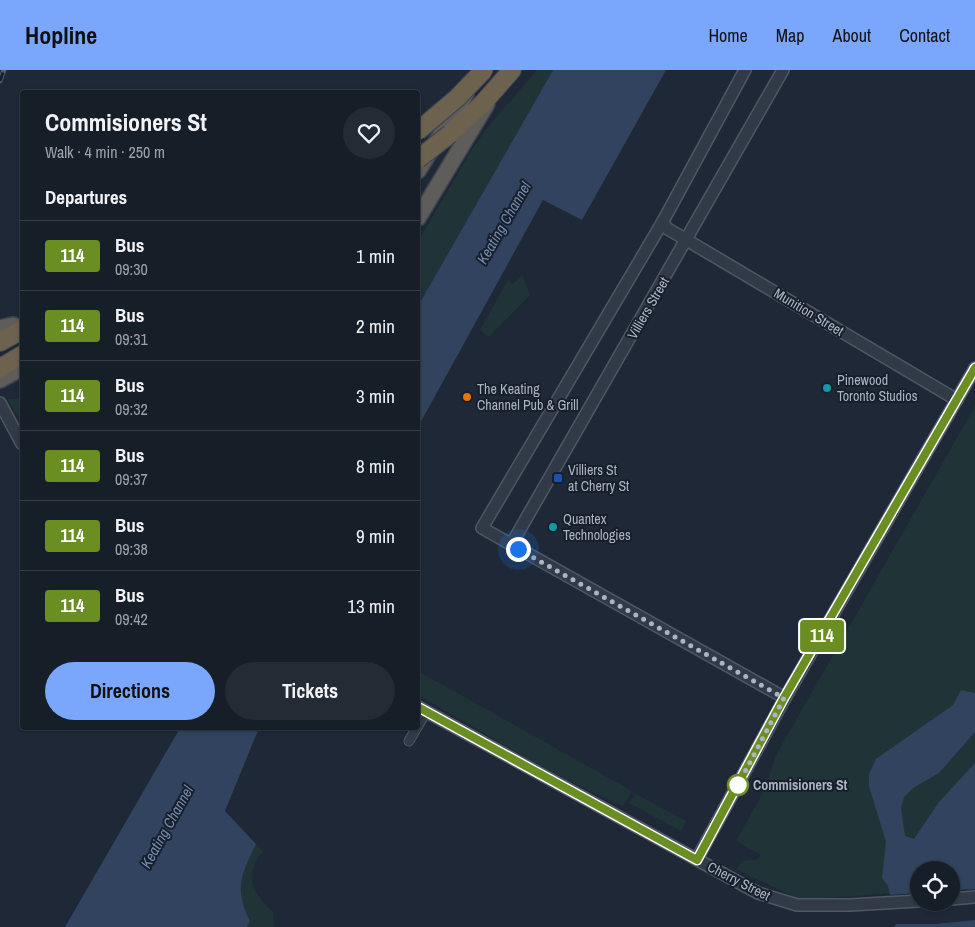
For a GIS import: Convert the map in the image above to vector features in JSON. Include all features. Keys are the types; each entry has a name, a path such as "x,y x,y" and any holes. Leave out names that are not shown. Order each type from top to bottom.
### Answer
{"highway":[{"path":"420,128 457,98 483,70"},
{"path":"420,167 483,70"},
{"path":"420,157 450,134 482,104 513,70"},
{"path":"420,215 492,96 513,70"},
{"path":"0,328 14,325 20,328"},
{"path":"0,342 20,330"},
{"path":"0,368 20,356"},
{"path":"0,380 20,369"}],"street":[{"path":"745,70 662,223 482,528 784,698"},
{"name":"Villiers Street","path":"511,545 688,240 782,70"},
{"name":"Munition Street","path":"662,223 668,229 957,400"},
{"path":"697,860 784,698 975,368"},
{"path":"0,403 20,440"},
{"name":"Cherry Street","path":"422,709 758,893 797,905 850,905 910,902"},
{"path":"409,741 413,730"},
{"path":"960,898 975,897"}],"green space":[{"path":"537,70 553,70 420,303 420,238 471,151 487,128"},
{"path":"522,275 530,295 489,337 480,330 508,280 513,284"},
{"path":"7,399 20,399 20,421"},
{"path":"975,406 975,887 960,876 960,861 910,861 910,892 800,900 736,869 743,861 758,859 761,855 736,841 766,787 775,757"},
{"path":"420,672 632,791 623,806 570,781 420,696"},
{"path":"636,794 686,821 681,831 629,803"},
{"path":"256,844 263,851 253,868 252,883 259,898 273,912 274,927 247,927 250,921 242,900 241,882 246,865"}],"water":[{"name":"Keating Channel","path":"553,70 666,70 582,220 543,200 420,423 420,303"},
{"path":"961,690 975,693 975,732 939,773 913,788 904,797 901,808 905,836 914,839 939,802 975,763 975,927 894,927 896,924 888,886 882,878 886,842 869,786 869,774 876,759 953,705"},
{"name":"Keating Channel","path":"179,730 258,730 225,811 256,844 246,865 241,882 242,900 250,921 247,927 65,927"}],"pier":[{"path":"975,889 975,920 935,924 896,924 892,927 894,923 888,895 910,894 910,911 960,911 960,890"}],"railway":[{"path":"0,81 4,70"}],"bus line":[{"name":"114","path":"420,708 697,860 784,698 975,368"}],"place":[{"name":"Pinewood Toronto Studios","path":"827,388"},
{"name":"The Keating Channel Pub & Grill","path":"467,397"},
{"name":"Villiers St at Cherry St","path":"558,478"},
{"name":"Quantex Technologies","path":"553,527"},
{"name":"Commisioners St","path":"738,785"}],"route":[{"path":"518,549 784,698 738,785"}]}
